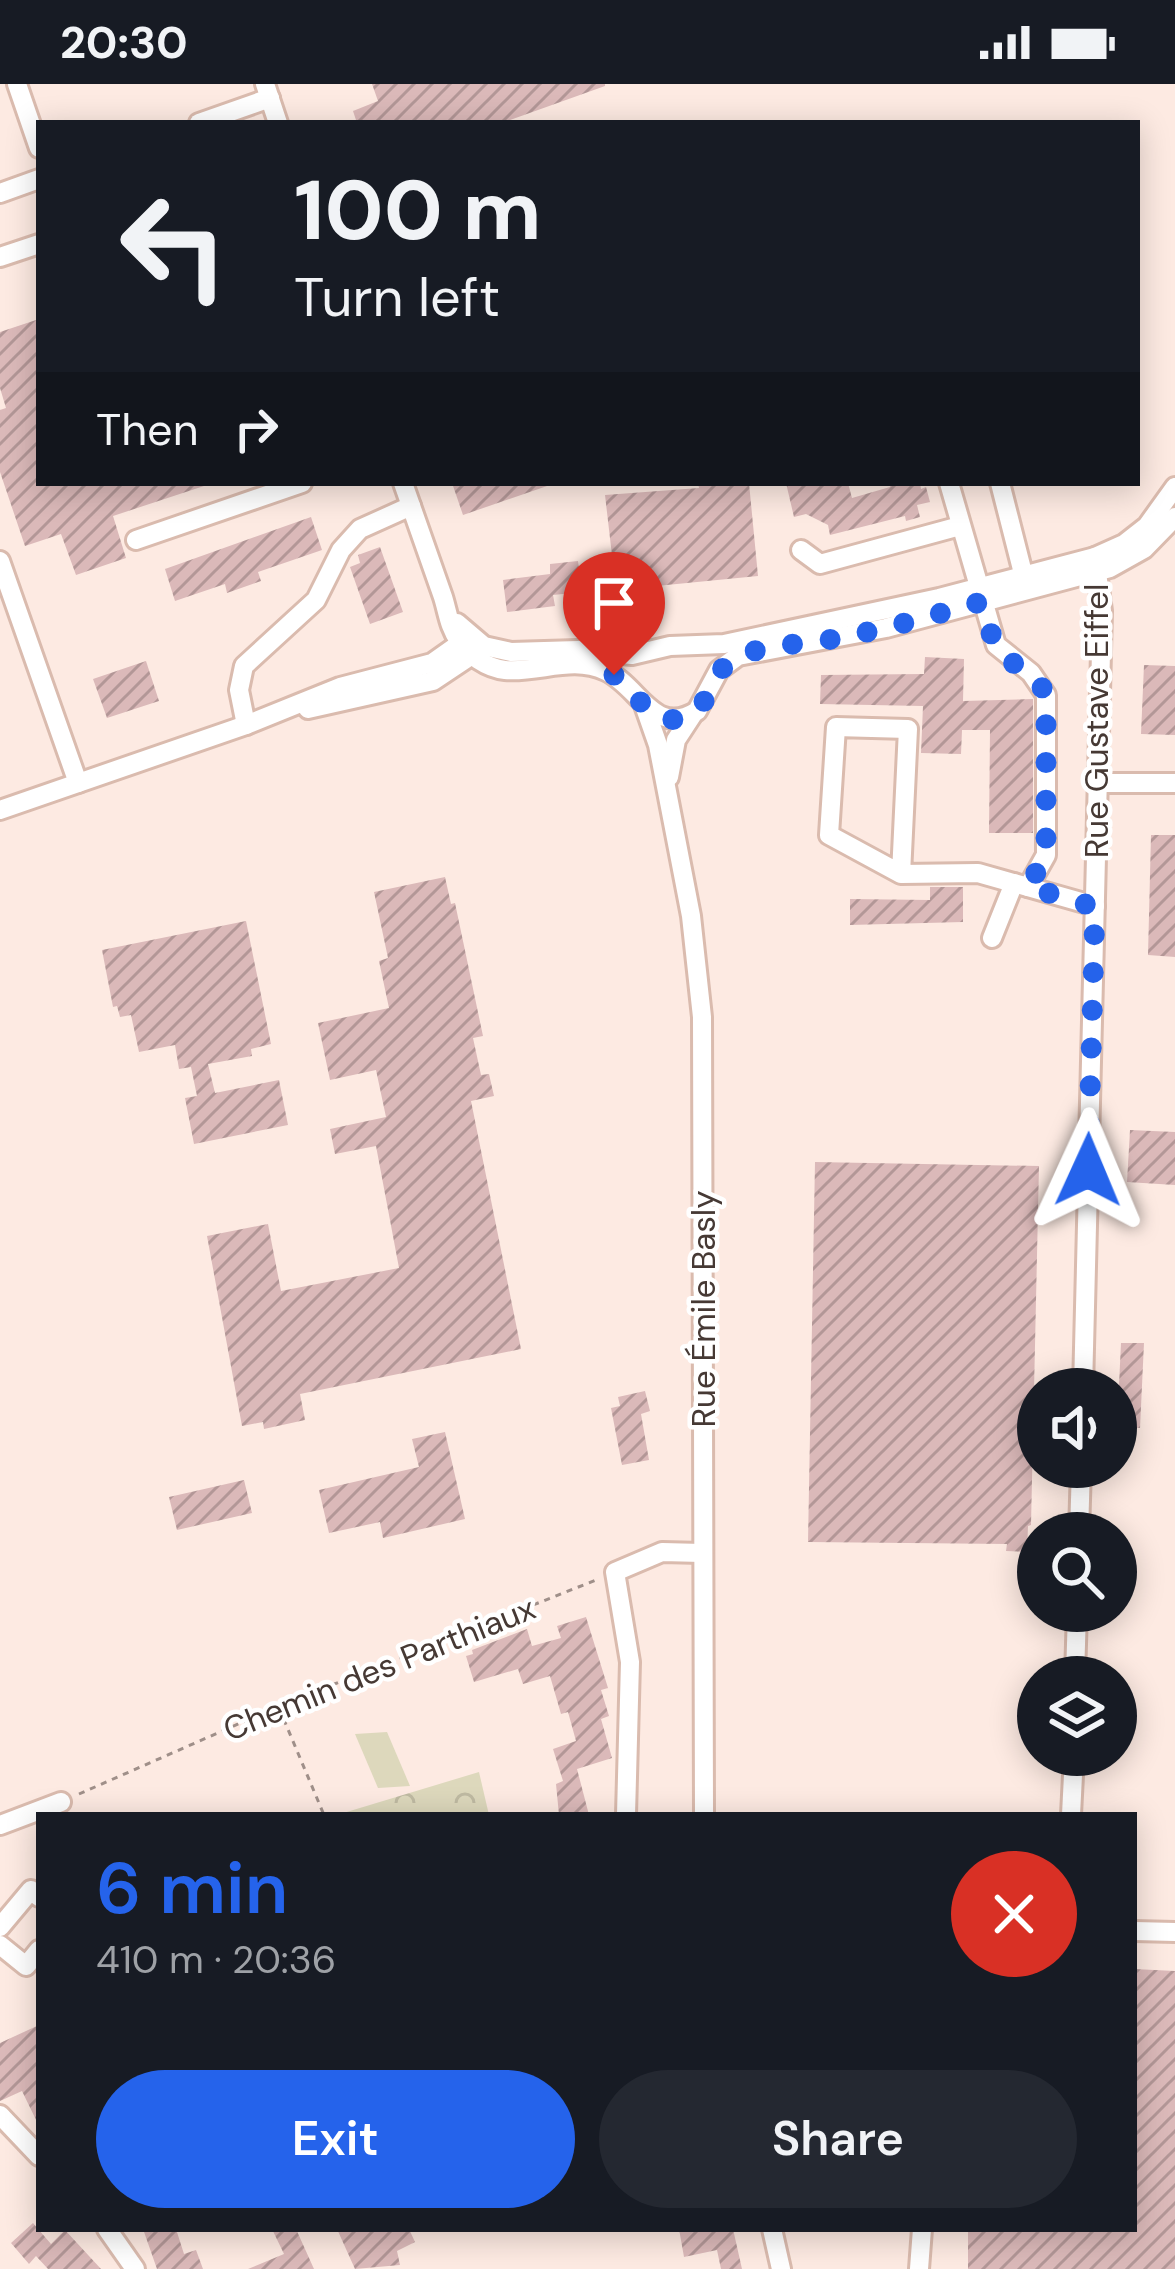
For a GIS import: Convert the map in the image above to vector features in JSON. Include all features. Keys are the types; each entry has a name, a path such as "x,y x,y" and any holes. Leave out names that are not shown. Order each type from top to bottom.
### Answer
{"street":[{"path":"17,84 36,139"},
{"path":"205,120 267,91 277,120"},
{"path":"0,193 36,180"},
{"path":"0,257 36,245"},
{"path":"136,540 293,486"},
{"path":"404,486 445,604 472,645 506,670 568,663 592,666 619,679 669,720 693,714 725,665 747,653 886,628 979,595"},
{"path":"950,486 996,645 1031,674 1046,695 1046,855 1021,885 992,938"},
{"path":"1001,486 1026,583"},
{"path":"1096,564 1148,526 1175,488"},
{"path":"245,725 239,690 244,667 316,600 341,550 360,529 411,506"},
{"path":"0,810 340,687 439,661 472,645 511,652 578,650 632,655 670,646 724,644 979,595 1132,557 1175,517"},
{"path":"801,550 820,564 960,526"},
{"path":"0,561 78,783"},
{"name":"Rue Gustave Eiffel","path":"1084,1368 1102,611 1096,564"},
{"path":"686,648 703,661 710,686"},
{"path":"642,702 636,684 639,669 656,651"},
{"name":"Rue Émile Basly","path":"642,702 658,745 693,928 702,1017 704,1812"},
{"name":"Rue Émile Basly","path":"668,805 674,748 693,714"},
{"path":"901,874 908,729 836,727 830,835 901,874 978,872 1095,907"},
{"path":"1098,783 1175,782"},
{"path":"626,1812 630,1662 615,1572 662,1552 702,1552"},
{"path":"1071,1812 1073,1776"},
{"path":"0,1825 61,1802"},
{"path":"0,1927 31,1890 36,1894"},
{"path":"1137,1930 1175,1932"},
{"path":"0,1945 26,1966 36,1954"},
{"path":"0,2115 36,2153"},
{"path":"109,2232 135,2269"},
{"path":"773,2232 781,2269"},
{"path":"919,2269 922,2232"}],"path":[{"name":"Chemin des Parthiaux","path":"61,1802 278,1706 615,1572"},
{"path":"278,1706 323,1812"}],"green space":[{"path":"387,1732 410,1786 378,1788 355,1734"},
{"path":"479,1772 488,1812 347,1812"}],"building":[{"path":"372,84 605,84 510,120 356,120 353,111 378,101"},
{"path":"36,320 36,486 204,486 113,516 126,558 76,575 61,534 25,546 0,472 0,410 6,408 0,388 0,332"},
{"path":"453,486 547,486 463,515"},
{"path":"749,486 758,576 616,590 605,495"},
{"path":"787,486 849,486 852,498 890,486 920,486 926,487 930,502 917,505 920,517 906,521 905,516 830,535 828,525 806,514 794,517"},
{"path":"311,517 322,550 258,572 261,581 227,593 225,584 175,601 165,569"},
{"path":"380,547 403,612 370,624 350,567 360,563 358,555"},
{"path":"578,561 582,592 553,595 555,606 507,612 503,580 550,574 550,564"},
{"path":"925,657 964,659 963,701 1033,699 1033,833 989,833 990,730 962,730 961,754 921,753 923,706 820,704 821,675 924,674"},
{"path":"146,661 159,701 107,718 93,679"},
{"path":"1144,665 1175,666 1175,735 1141,734"},
{"path":"1151,835 1175,835 1175,957 1148,955"},
{"path":"445,877 451,904 455,903 483,1036 473,1038 481,1075 489,1074 494,1096 471,1101 521,1349 300,1394 305,1420 264,1429 263,1422 242,1426 207,1236 268,1224 281,1291 399,1268 376,1146 335,1154 330,1129 386,1117 376,1070 330,1080 318,1023 389,1008 379,961 388,958 374,892"},
{"path":"930,887 963,887 963,922 850,925 850,899 930,900"},
{"path":"246,921 271,1044 251,1049 252,1056 208,1064 215,1093 279,1080 288,1125 194,1144 185,1098 197,1096 191,1067 179,1069 175,1045 139,1052 131,1015 120,1017 117,1006 113,1007 102,950"},
{"path":"1130,1130 1175,1132 1175,1185 1127,1182"},
{"path":"815,1162 1039,1166 1034,1368 1017,1368 1017,1488 1032,1488 1031,1512 1017,1512 1017,1552 1006,1551 1007,1544 808,1542"},
{"path":"1121,1343 1144,1343 1140,1428 1137,1368 1120,1368"},
{"path":"645,1391 650,1411 641,1414 649,1460 622,1465 611,1408 620,1406 618,1397"},
{"path":"445,1432 465,1519 383,1538 380,1522 329,1533 319,1490 419,1467 412,1439"},
{"path":"244,1480 252,1513 177,1530 169,1497"},
{"path":"586,1617 608,1688 601,1690 609,1716 601,1719 612,1758 577,1769 588,1812 559,1812 556,1784 563,1781 553,1749 576,1741 568,1712 561,1714 550,1676 523,1684 518,1669 474,1682 466,1656 527,1629 532,1646 561,1638 557,1626"},
{"path":"1137,1969 1175,1971 1175,2269 968,2269 968,2232 1137,2232"},
{"path":"36,2026 36,2120 22,2091 0,2101 0,2043"},
{"path":"33,2223 51,2244 67,2232 101,2269 48,2269 36,2256 29,2264 11,2243"},
{"path":"144,2232 177,2232 184,2254 196,2250 203,2269 157,2269"},
{"path":"273,2232 297,2232 314,2269 248,2269 284,2254"},
{"path":"338,2232 410,2232 415,2242 397,2251 400,2265 355,2269"},
{"path":"680,2232 734,2232 742,2269 721,2269 717,2250 684,2257"}],"route":[{"path":"614,675 651,712 664,719 679,719 700,707 715,676 738,656 886,628 981,602 996,645 1041,684 1046,695 1046,855 1028,887 1095,907 1088,1170"}]}
